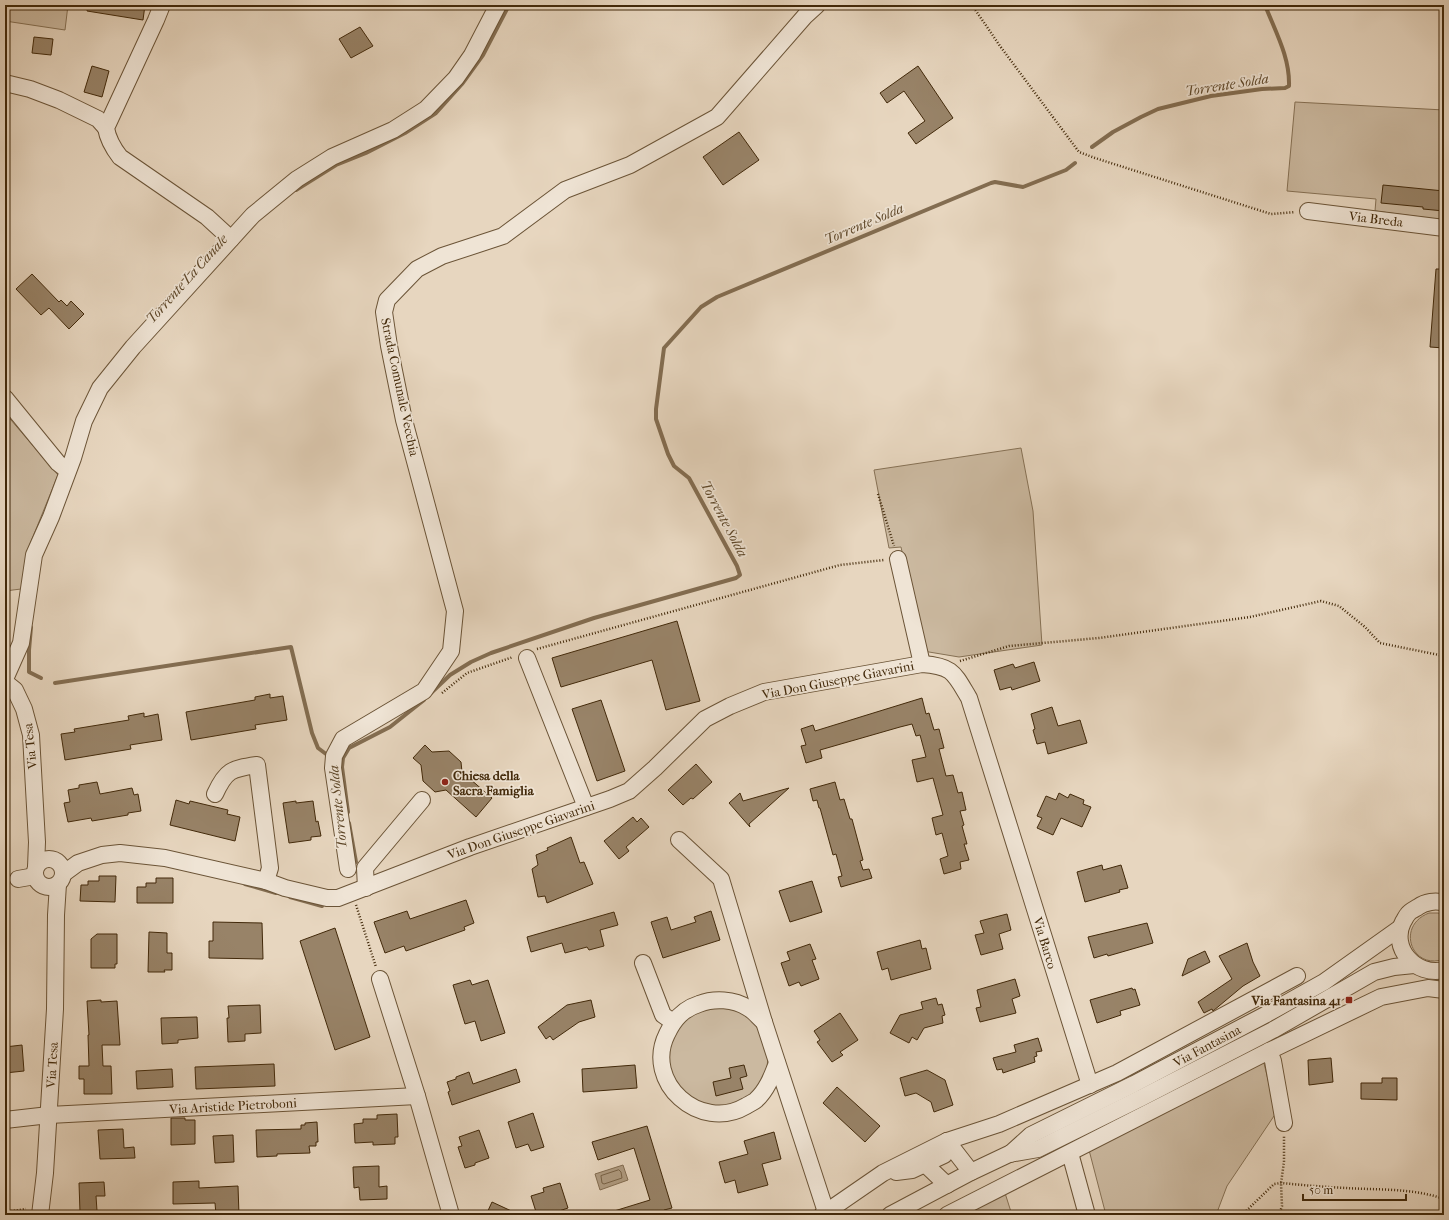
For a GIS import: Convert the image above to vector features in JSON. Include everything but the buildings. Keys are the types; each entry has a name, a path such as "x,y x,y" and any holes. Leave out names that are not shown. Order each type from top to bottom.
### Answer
{"street":[{"path":"106,128 162,5"},
{"path":"5,679 21,644 34,555 51,517 84,421 100,388 132,347 253,215 297,179 332,157 393,130 426,109 456,78 472,55 498,5"},
{"name":"Strada Comunale Vecchia","path":"348,869 333,768 334,756 344,739 424,691 451,651 455,611 404,420 389,346 384,312 387,300 417,268 442,256 503,236 565,190 630,165 717,117 805,16 817,5"},
{"path":"5,83 30,89 60,100 98,119 106,128 110,143 120,157 207,217 231,239"},
{"name":"Via Breda","path":"1308,211 1444,228"},
{"path":"5,398 58,463 68,470"},
{"path":"898,559 922,664"},
{"path":"526,656 586,807"},
{"name":"Via Don Giuseppe Giavarini","path":"47,878 78,863 102,855 120,853 165,858 266,881 285,888 328,898 338,898 470,847 610,799 629,791 705,719 730,706 764,692 922,664 946,662"},
{"name":"Via Barco","path":"946,662 969,698 1090,1085"},
{"name":"Via Tesa","path":"5,682 15,690 24,709 31,736 37,842 56,915 56,989 45,1173 40,1211"},
{"path":"215,794 221,782 228,774 237,768 257,765 270,868 266,881"},
{"path":"359,890 365,868 422,800"},
{"path":"680,840 721,879 824,1214 882,1173 947,1140 999,1124 1117,1073 1297,976"},
{"path":"18,879 47,878 62,866 37,842"},
{"name":"Via Don Giuseppe Giavarini","path":"53,859 78,863"},
{"path":"1442,902 1422,903 1407,914 1400,928 1400,942 1405,956 1414,965 1425,970 1443,971"},
{"name":"Via Fantasina","path":"890,1215 971,1172 1009,1154 1031,1135 1148,1077 1324,982 1400,928"},
{"path":"643,963 663,1015 673,1022"},
{"name":"Via Fantasina","path":"1009,1154 1038,1149 1045,1146 1273,1030 1374,972 1394,967 1414,965"},
{"path":"380,979 417,1096 451,1215"},
{"path":"947,1215 1269,1051 1381,997 1428,988 1444,990"},
{"path":"764,1022 748,1008 729,1000 708,1000 688,1008 673,1022 663,1041 661,1062 667,1082 680,1099 697,1110 718,1114 738,1111 756,1100 769,1083 777,1063"},
{"path":"1269,1051 1273,1061 1284,1123"},
{"name":"Via Aristide Pietroboni","path":"5,1120 49,1115 417,1096"},
{"path":"882,1173 912,1170 944,1155 947,1140"},
{"path":"947,1140 971,1172"},
{"path":"1070,1153 1087,1215"},
{"path":"926,1164 947,1185"}],"path":[{"path":"972,5 1000,46 1079,152 1271,214 1308,211"},
{"path":"424,691 433,699 467,674 526,656 840,565 898,559 878,494"},
{"path":"946,662 960,661 1010,646 1099,638 1250,617 1322,602 1340,606 1380,642 1444,656"},
{"path":"359,890 380,979"},
{"path":"1279,1215 1282,1206 1281,1182 1284,1162 1284,1123"},
{"path":"1242,1215 1274,1184 1281,1182 1346,1188 1388,1189 1432,1195 1444,1199"},
{"path":"5,1212 40,1211"}],"shaded area":[{"path":"5,5 68,5 65,30 5,21"},
{"path":"1295,102 1444,110 1444,220 1375,211 1376,199 1287,191"},
{"path":"5,413 58,475 30,544 21,589 5,591"},
{"path":"1021,448 1033,511 1042,645 959,657 923,651 901,547 889,548 874,470"},
{"path":"1429,913 1444,915 1444,959 1433,961 1423,959 1416,953 1412,945 1410,936 1412,927 1419,919"},
{"path":"718,1007 737,1011 753,1022 764,1038 768,1057 764,1076 753,1092 737,1103 718,1107 699,1103 683,1092 672,1076 668,1057 672,1038 683,1022 699,1011"},
{"path":"1263,1059 1276,1113 1227,1186 1216,1215 1106,1215 1089,1150"},
{"path":"1005,1193 1012,1215 963,1215"}],"water":[{"path":"623,1165 628,1180 600,1190 595,1174"}],"waterway":[{"name":"Torrente La Canale","path":"296,190 336,165 366,153 405,133 436,113 462,84 483,55 509,5"},
{"name":"Torrente Solda","path":"1092,147 1113,132 1158,109 1211,96 1262,89 1285,88 1289,86 1289,75 1284,54 1265,5"},
{"name":"Torrente Solda","path":"431,693 450,675 471,662 491,653 594,618 736,578 740,575 737,566 689,478 674,466 668,454 656,419 664,348 701,307 717,297 991,183 995,182 1023,187 1066,170 1075,163"},
{"name":"Torrente La Canale","path":"31,627 29,672 41,678"},
{"path":"55,683 291,647 312,733 318,748 326,754"},
{"name":"Torrente Solda","path":"348,812 342,767 343,758 349,748 390,727 424,700"},
{"name":"Torrente Solda","path":"349,823 356,862"},
{"name":"Torrente Solda","path":"245,884 276,893"},
{"name":"Torrente Solda","path":"290,897 322,906"}],"place":[{"name":"Chiesa della Sacra Famiglia","path":"445,782"},
{"name":"Via Fantasina 41","path":"1349,1000"}]}
